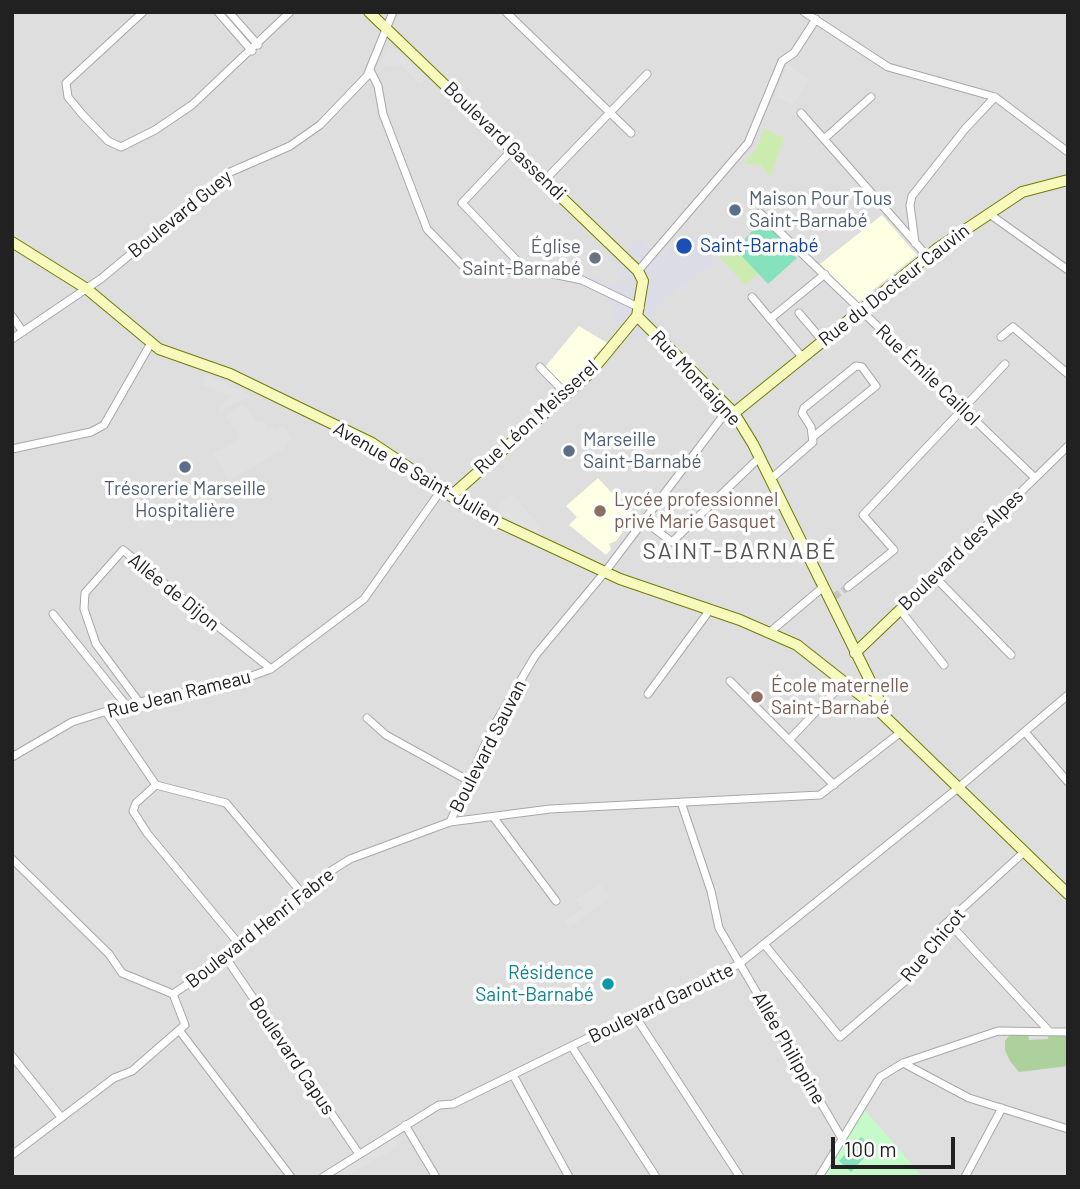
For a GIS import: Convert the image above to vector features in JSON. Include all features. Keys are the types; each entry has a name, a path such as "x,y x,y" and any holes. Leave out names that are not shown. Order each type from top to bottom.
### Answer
{"street":[{"path":"143,12 66,83 68,97 115,146 131,144 192,105 290,12"},
{"path":"218,12 255,48"},
{"path":"229,12 255,48"},
{"name":"Boulevard Gassendi","path":"369,12 638,271"},
{"name":"Boulevard Guey","path":"12,339 87,289 228,173 290,146 320,125 361,85 370,70 393,12"},
{"path":"506,12 631,133"},
{"path":"804,12 888,66 995,97 1068,152"},
{"path":"370,70 378,86 383,114 427,229 464,267 494,271 524,268 582,280 639,312 644,288 638,271 748,143 782,61 794,53 816,19"},
{"path":"545,180 647,74"},
{"path":"824,139 871,97"},
{"path":"915,243 910,205 912,196 965,129 995,97"},
{"path":"801,113 927,256"},
{"path":"512,150 462,203 524,268"},
{"name":"Rue du Docteur Cauvin","path":"732,410 927,256 988,214 1022,192 1068,180"},
{"name":"Rue Émile Caillol","path":"760,213 1035,478"},
{"path":"988,214 1068,270"},
{"name":"Avenue de Saint-Julien","path":"12,242 87,289 159,349 230,374 372,443 472,510 646,590 770,632 797,645 873,705 1068,894"},
{"path":"770,319 825,274"},
{"path":"752,297 802,356"},
{"name":"Rue Léon Meisserel","path":"446,492 590,373 639,312"},
{"name":"Rue Montaigne","path":"639,312 732,410 760,457 822,588 832,599 855,653 878,697 873,705"},
{"path":"799,313 822,340"},
{"path":"12,316 23,332"},
{"path":"1001,337 1013,327 1068,374"},
{"path":"12,449 91,432 104,425 150,343"},
{"path":"848,587 894,550 863,515 1004,364"},
{"path":"772,478 811,445 814,436 876,386 862,367 856,366 804,408 802,413 814,436"},
{"path":"540,367 566,394"},
{"name":"Boulevard Sauvan","path":"450,822 492,729 524,674 732,410"},
{"name":"Boulevard des Alpes","path":"855,653 1068,446"},
{"path":"644,521 672,542 760,457"},
{"name":"Rue Jean Rameau","path":"12,757 52,731 126,705 235,682 271,669 364,599 446,492"},
{"name":"Allée de Dijon","path":"139,702 96,644 85,609 85,593 123,550 271,669"},
{"path":"934,576 1012,655"},
{"path":"770,632 822,588"},
{"path":"900,610 944,665"},
{"path":"648,694 709,611"},
{"path":"53,614 126,705"},
{"path":"730,681 834,785"},
{"path":"790,739 845,681"},
{"name":"Boulevard Garoutte","path":"323,1177 439,1105 453,1104 739,964 958,788 1068,695"},
{"path":"106,712 156,785 226,803 301,892"},
{"path":"367,719 386,735 469,781"},
{"name":"Boulevard Henri Fabre","path":"179,1030 185,1025 173,994 226,958 225,956 301,892 351,859 450,822 550,809 820,795 901,732"},
{"path":"1025,732 1068,782"},
{"path":"156,785 136,803 133,811 147,833 239,944"},
{"name":"Allée Philippine","path":"681,802 711,891 719,928 841,1137"},
{"path":"494,818 556,901"},
{"name":"Rue Chicot","path":"764,944 840,1037 918,970 948,922 1024,852"},
{"path":"12,859 109,954 122,973 173,994"},
{"path":"948,922 1048,1030"},
{"name":"Boulevard Capus","path":"226,958 359,1154"},
{"path":"635,1016 740,1177"},
{"path":"12,1155 114,1078 132,1071 179,1030 291,1177"},
{"path":"819,1177 880,1077 902,1063 998,1031 1068,1031"},
{"path":"572,1047 656,1177"},
{"path":"12,1056 61,1117"},
{"path":"902,1063 969,1098 1068,1129"},
{"path":"513,1075 569,1177"},
{"path":"965,1177 1002,1108"},
{"path":"405,1125 436,1177"}],"shaded area":[{"path":"12,12 1068,12 1068,1177 12,1177"},
{"path":"388,48 397,50 428,79 420,84 400,64 387,67 381,62"},
{"path":"787,64 809,79 794,105 775,96"},
{"path":"882,215 917,255 858,302 820,264"},
{"path":"686,230 715,262 684,286 682,284 652,312 661,329 667,329 679,345 667,355 649,338 621,338 621,328 612,318 614,309 603,296 576,284 582,273 598,278 604,284 616,284 621,267 616,261 639,239 660,259"},
{"path":"579,326 607,343 564,387 545,367"},
{"path":"205,375 250,396 219,412 219,404 232,397 202,385"},
{"path":"243,404 258,423 263,420 268,428 272,425 275,430 284,426 292,439 284,444 285,448 229,481 213,454 241,438 225,415"},
{"name":"Lycée professionnel privé Marie Gasquet","path":"598,478 634,517 616,541 609,544 611,549 606,555 569,525 577,517 566,506"},
{"path":"176,487 185,502 140,529 131,515"},
{"path":"512,494 541,527 535,534 500,514 497,506"},
{"path":"599,883 610,898 569,928 564,921 582,908 576,900"},
{"path":"391,1134 399,1146 345,1177 326,1177"}],"green space":[{"path":"764,129 784,138 770,177 761,165 744,163 757,148"},
{"path":"763,220 794,250 791,253 797,258 768,284 739,253 742,249 740,244"},
{"path":"730,242 758,274 745,285 717,254 719,252 725,258 733,251 728,244"},
{"path":"1049,1032 1068,1034 1068,1066 1019,1072 1005,1050 1005,1041 1011,1033 1028,1033 1029,1040 1048,1039"},
{"path":"863,1108 916,1169 921,1177 823,1177"},
{"path":"861,1137 873,1148 851,1172 839,1161"}],"tunnel":[{"path":"834,597 848,587"}],"place":[{"name":"Maison Pour Tous Saint-Barnabé","path":"735,210"},
{"name":"Saint-Barnabé","path":"684,246"},
{"name":"Église Saint-Barnabé","path":"595,258"},
{"name":"Marseille Saint-Barnabé","path":"569,451"},
{"name":"Trésorerie Marseille Hospitalière","path":"185,467"},
{"name":"Lycée professionnel privé Marie Gasquet","path":"600,511"},
{"name":"École maternelle Saint-Barnabé","path":"757,697"},
{"name":"Résidence Saint-Barnabé","path":"608,984"}],"district":[{"name":"SAINT-BARNABÉ","path":"740,551"}]}
